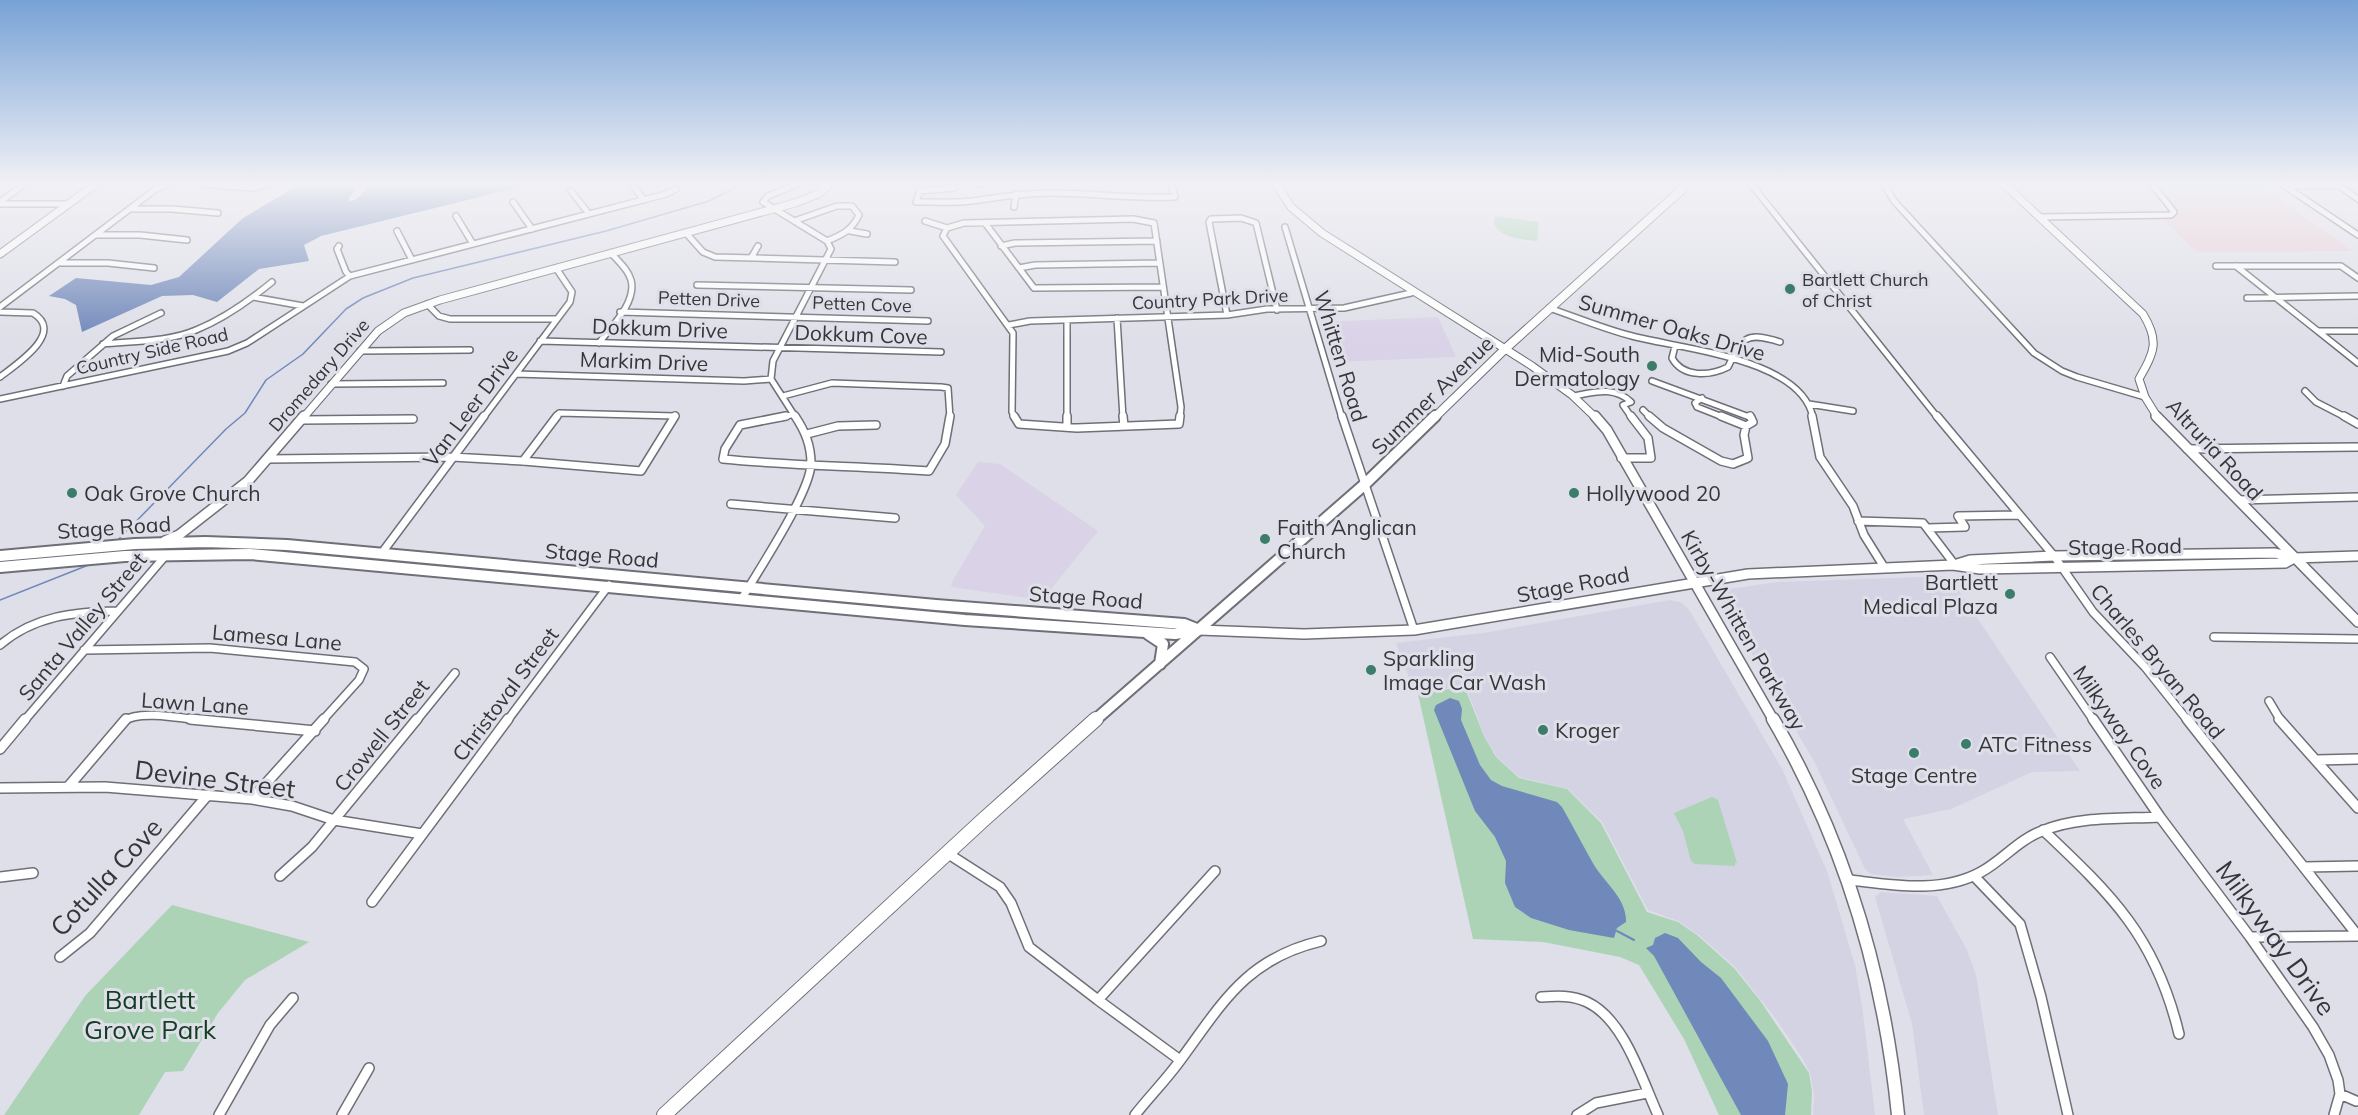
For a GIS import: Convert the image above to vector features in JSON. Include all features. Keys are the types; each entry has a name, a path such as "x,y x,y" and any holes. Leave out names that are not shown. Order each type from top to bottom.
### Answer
{"main road":[{"path":"0,254 25,236"},
{"name":"Dromedary Drive","path":"155,543 178,536 244,485 360,351 388,323 427,304 675,236"},
{"name":"Kirby-Whitten Parkway","path":"1326,236 1412,293 1557,382 1607,430 1808,782 1850,880 1867,932 1882,996 1894,1067 1898,1115"},
{"name":"Summer Avenue","path":"664,1115 947,853 1230,600 1364,485 1505,349 1630,236"},
{"name":"Altruria Road","path":"2060,236 2143,314 2155,331 2154,350 2139,380 2145,397 2157,417 2358,622"},
{"name":"Dromedary Drive","path":"180,542 198,521"},
{"path":"124,555 145,550 164,549 180,542"},
{"name":"Stage Road","path":"0,556 87,547 180,542 287,545 616,576 1184,624 1198,630"},
{"path":"167,553 178,546 226,542"},
{"name":"Stage Road","path":"1955,565 1970,560 2054,556 2275,553 2294,558 2358,556"},
{"name":"Stage Road","path":"0,567 124,555 250,554 1015,623 1175,634 1198,630 1304,634 1414,630 1499,617 1694,581 1775,572 1955,565 1980,569 2285,563 2294,558"},
{"path":"2166,555 2175,565"},
{"path":"1015,623 1044,622 1051,614"},
{"path":"1142,632 1157,638 1163,644 1160,663"}],"street":[{"path":"0,307 95,236"},
{"path":"150,236 187,240"},
{"path":"400,236 412,260"},
{"path":"468,236 473,244"},
{"name":"Country Side Road","path":"0,399 233,349 247,343 350,276 504,236"},
{"path":"689,236 708,255 895,262"},
{"path":"741,600 794,510 805,488 811,465 807,434 771,379 771,366 831,248 827,241 819,236"},
{"path":"827,241 838,236"},
{"path":"943,236 1013,333 1012,412 1018,423 1066,427 1179,423 1181,407 1156,236"},
{"path":"995,236 1034,288 1163,287"},
{"path":"1212,236 1227,315"},
{"path":"1259,236 1277,310"},
{"name":"Whitten Road","path":"1288,236 1364,485 1414,630"},
{"name":"Charles Bryan Road","path":"1792,236 1906,379 2054,556 2093,612 2145,667 2358,936"},
{"path":"1926,236 2034,353 2069,374 2145,397"},
{"path":"1002,246 1015,243 1157,241"},
{"path":"339,246 337,249 345,272 350,276"},
{"path":"751,258 758,246"},
{"path":"599,343 630,296 632,285 629,277 611,253"},
{"path":"60,263 104,263 154,268"},
{"path":"1019,268 1035,265 1160,263"},
{"path":"2216,266 2341,266 2358,278"},
{"path":"2236,266 2358,363"},
{"name":"Van Leer Drive","path":"374,564 570,302 573,294 556,268"},
{"path":"104,344 169,337 196,330 253,297 272,282"},
{"path":"697,285 911,290"},
{"name":"Country Park Drive","path":"1009,325 1030,321 1227,315 1243,311 1359,307 1412,293"},
{"path":"2247,298 2358,296"},
{"path":"253,297 303,306"},
{"path":"427,304 439,316 450,319 557,319"},
{"name":"Summer Oaks Drive","path":"1549,308 1630,336 1733,358 1776,375 1794,387 1809,404"},
{"path":"0,312 27,312 37,315 42,320 43,336 39,344 0,377"},
{"name":"Petten Drive","path":"620,312 796,317"},
{"path":"63,386 67,376 104,344 119,333 161,313"},
{"name":"Petten Cove","path":"796,317 928,321"},
{"path":"1117,318 1124,426"},
{"path":"1066,427 1067,321"},
{"path":"2318,331 2358,331"},
{"path":"1675,346 1672,358 1675,364 1684,369 1715,373 1728,367 1738,345 1744,341 1763,339 1780,342"},
{"name":"Dokkum Drive","path":"540,341 780,348"},
{"name":"Dokkum Cove","path":"780,348 941,352"},
{"path":"360,351 470,350"},
{"name":"Markim Drive","path":"516,374 744,381 771,379"},
{"path":"1574,396 1610,390 1626,397 1641,408 1656,424 1677,438 1700,446 1718,461 1730,464 1742,462 1748,458 1744,435 1746,426 1753,422 1753,418 1652,381"},
{"path":"331,384 443,384"},
{"path":"783,396 832,384 948,388 948,440 936,464 929,471 782,465 723,459 725,449 740,425 772,421 794,414"},
{"path":"2305,391 2325,408 2358,424"},
{"path":"1702,398 1695,403 1697,407 1746,426"},
{"path":"1622,458 1651,458 1653,447 1648,437 1625,410 1623,405 1631,402"},
{"path":"1809,404 1853,411"},
{"path":"1809,404 1813,414 1818,453 1849,500 1864,535 1884,567"},
{"path":"268,459 453,458 641,471 675,416 558,412 522,462"},
{"path":"301,420 413,419"},
{"path":"807,434 838,426 876,425"},
{"path":"2187,449 2358,447"},
{"path":"2238,500 2358,497"},
{"path":"731,504 895,519"},
{"path":"1928,528 1965,527 1958,516 2019,515"},
{"path":"1858,521 1919,522 1928,528 1955,565"},
{"name":"Santa Valley Street","path":"0,749 167,553"},
{"name":"Christoval Street","path":"372,902 616,576"},
{"path":"0,645 25,627 54,615 70,612 117,611"},
{"path":"2214,637 2271,635 2304,639 2358,639"},
{"name":"Lamesa Lane","path":"84,650 210,648 355,662 364,669 359,680 252,799"},
{"name":"Milkyway Cove","path":"2050,657 2160,818"},
{"name":"Crowell Street","path":"280,876 306,854 455,673"},
{"path":"2269,701 2279,719 2358,808"},
{"name":"Lawn Lane","path":"68,787 129,716 142,715 315,731"},
{"path":"2317,760 2358,759"},
{"name":"Devine Street","path":"0,788 116,788 252,799 292,806 334,820 422,834"},
{"name":"Cotulla Cove","path":"60,957 90,933 206,797"},
{"path":"1850,880 1925,885 1974,876 2024,839 2043,830 2060,825 2106,819 2160,818"},
{"name":"Milkyway Drive","path":"2160,818 2250,937 2320,1038 2333,1065 2340,1094 2334,1115"},
{"path":"2043,830 2114,901 2140,935 2159,967 2174,1005 2179,1034"},
{"path":"947,853 1004,892 1011,901 1022,937 1029,947 1180,1060"},
{"path":"2304,867 2358,866"},
{"path":"1098,1000 1215,871"},
{"path":"0,877 33,873"},
{"path":"1974,876 2020,924 2039,988 2068,1115"},
{"path":"2250,937 2358,936"},
{"path":"1137,1114 1209,1020 1251,970 1291,947 1321,941"},
{"path":"1541,997 1566,996 1600,1008 1626,1043 1658,1115"},
{"path":"219,1115 270,1025 293,998"},
{"path":"342,1115 369,1068"},
{"path":"1577,1115 1596,1102 1647,1093"},
{"path":"2340,1094 2356,1101"}],"shaded area":[{"path":"2180,236 2332,236 2353,251 2197,252"},
{"path":"1438,317 1456,357 1335,362 1322,322"},
{"path":"978,462 1000,464 1098,531 1042,600 951,587 985,526 956,495"},
{"path":"1949,576 2080,771 2032,772 1951,809 1903,819 1933,875 1898,877 1871,874 1865,869 1815,763 1721,601 1723,594 1730,589 1778,582"},
{"path":"1670,600 1682,603 1690,611 1782,769 1827,871 1855,965 1875,1115 1813,1115 1814,1094 1810,1073 1773,1015 1735,967 1699,935 1678,921 1648,910 1602,822 1568,789 1519,777 1497,757 1485,737 1468,692 1463,687 1414,691 1396,643 1483,633"},
{"path":"1881,892 1937,896 1967,950 1976,975 1998,1115 1924,1115 1912,1024 1875,897"}],"green space":[{"path":"1510,236 1538,236 1537,241"},
{"path":"1460,687 1467,693 1484,736 1496,757 1519,778 1567,789 1601,823 1647,912 1678,922 1697,935 1734,968 1759,999 1809,1073 1812,1091 1811,1115 1719,1115 1684,1039 1639,965 1620,957 1543,942 1473,939 1418,694"},
{"path":"1712,797 1718,800 1737,863 1735,866 1695,864 1691,861 1683,831 1674,813"},
{"name":"Bartlett Grove Park","path":"172,905 309,942 245,980 218,1013 183,1071 165,1072 139,1115 4,1115 85,996"}],"water":[{"path":"223,236 321,236 304,245 309,261 259,269 217,302 193,295 162,296 82,332 76,305 65,299 49,296 76,278 151,285 179,277"},
{"path":"1450,698 1459,701 1462,709 1461,720 1480,765 1491,780 1502,786 1557,802 1562,807 1594,865 1623,906 1626,922 1617,928 1614,938 1569,930 1531,918 1515,907 1505,883 1506,861 1495,837 1475,811 1434,710 1436,705"},
{"path":"1665,933 1678,938 1701,962 1721,978 1768,1041 1788,1084 1785,1115 1741,1115 1654,956 1646,948 1653,945 1655,938"}],"waterway":[{"path":"117,541 226,429 245,413 266,380 303,354 346,309 363,298 413,278 585,236"},
{"path":"0,600 91,564"},
{"path":"1617,931 1634,940"}],"place":[{"name":"Bartlett Church of Christ","path":"1790,289"},
{"name":"Mid-South Dermatology","path":"1652,366"},
{"name":"Oak Grove Church","path":"72,493"},
{"name":"Hollywood 20","path":"1574,493"},
{"name":"Faith Anglican Church","path":"1265,539"},
{"name":"Bartlett Medical Plaza","path":"2010,594"},
{"name":"Sparkling Image Car Wash","path":"1371,670"},
{"name":"Kroger","path":"1543,730"},
{"name":"ATC Fitness","path":"1966,744"},
{"name":"Stage Centre","path":"1914,753"}]}
